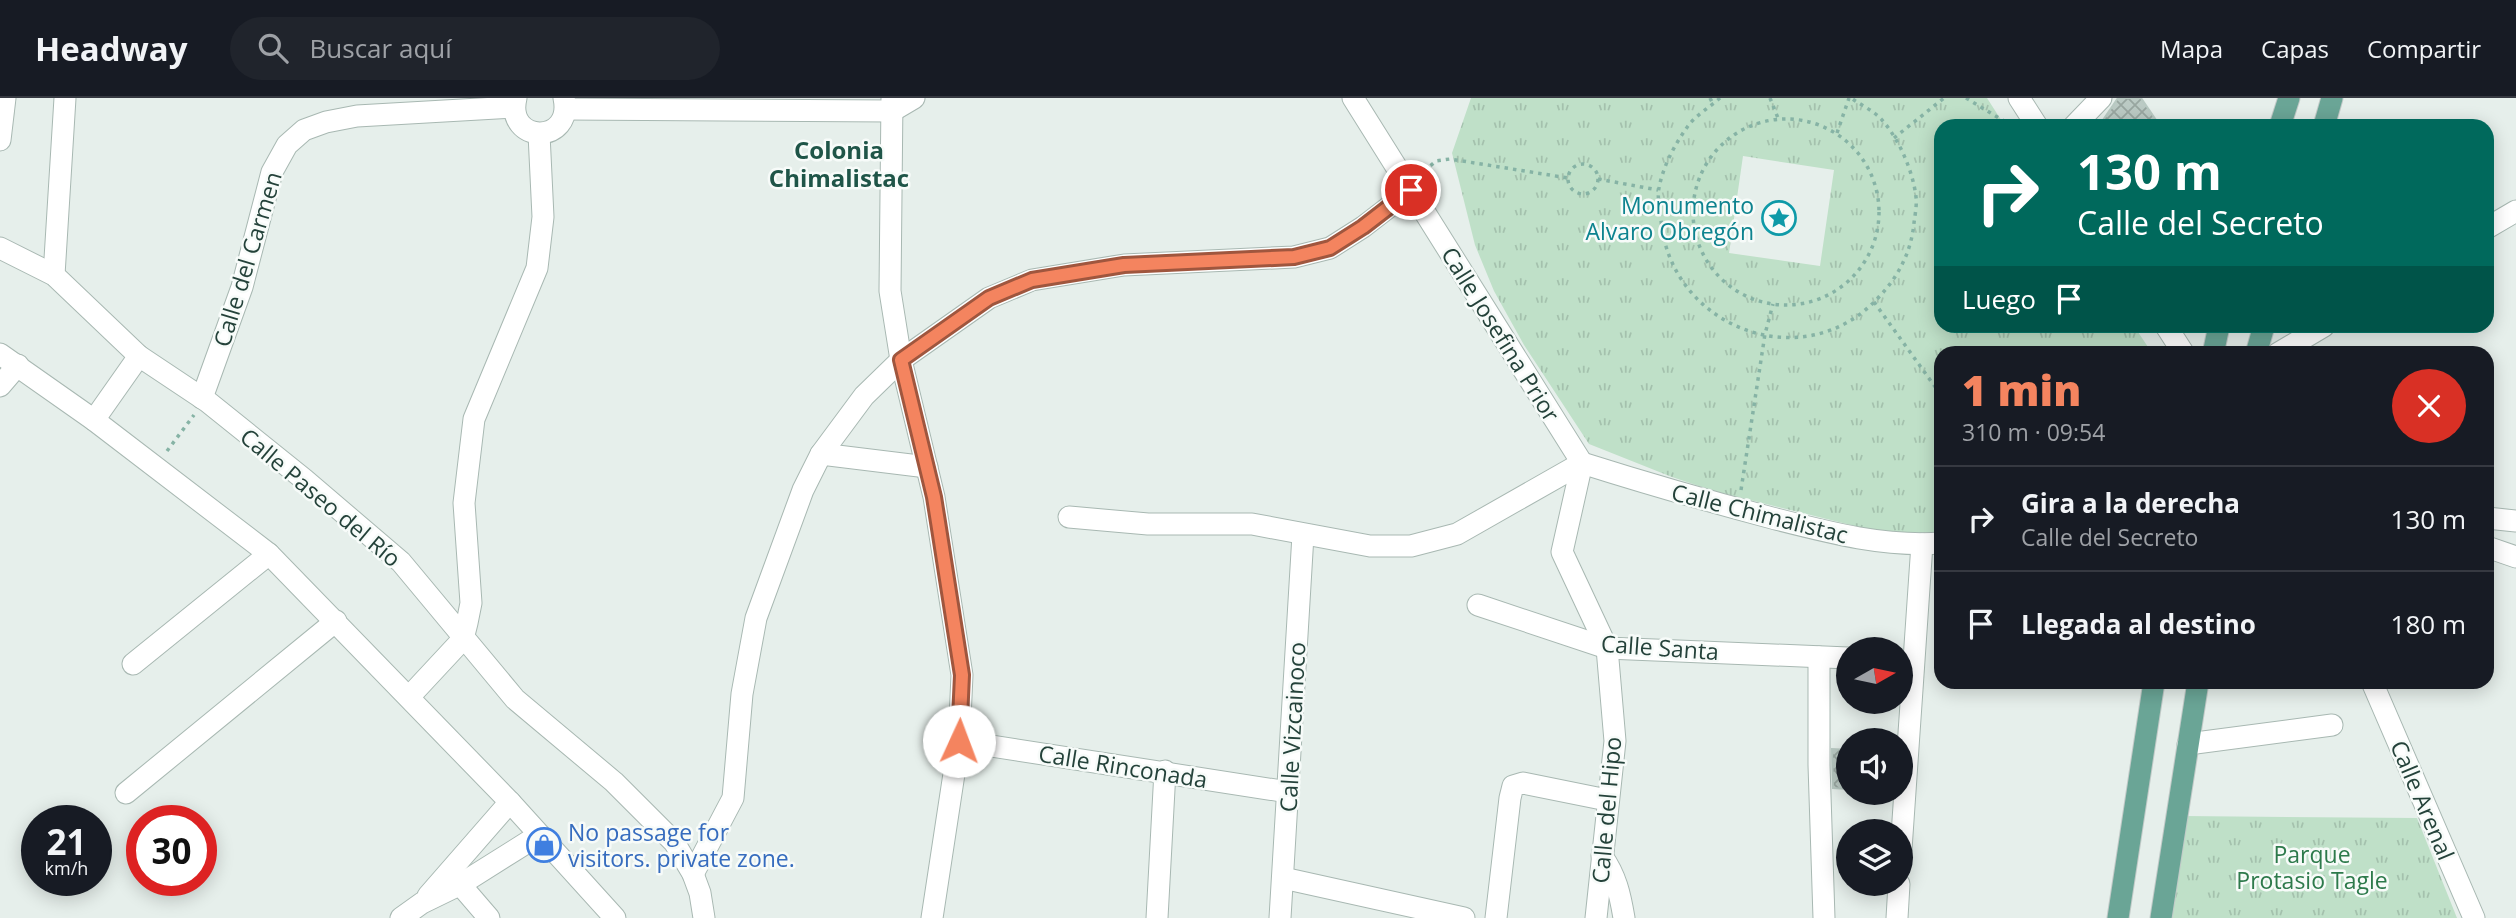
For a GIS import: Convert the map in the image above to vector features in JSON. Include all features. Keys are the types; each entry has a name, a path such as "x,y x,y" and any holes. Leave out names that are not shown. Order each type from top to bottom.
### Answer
{"main road":[{"path":"2282,119 2289,98"},
{"path":"2326,119 2332,98"},
{"path":"2118,918 2153,689"},
{"path":"2161,918 2197,689"}],"street":[{"path":"0,139 5,98"},
{"path":"54,275 65,98"},
{"path":"515,102 516,117 521,125 540,134 558,127 564,118 565,103 892,104 914,98"},
{"name":"Calle Josefina Prior","path":"1353,98 1582,463"},
{"path":"2020,98 2033,119"},
{"path":"2081,119 2101,98"},
{"name":"Calle del Carmen","path":"202,398 242,287 272,172 288,145 303,130 356,116 515,102"},
{"path":"892,104 890,291 901,360 934,497 962,675 959,741 932,918"},
{"path":"409,697 463,639 471,603 464,503 474,419 537,268 543,217 540,134"},
{"path":"693,874 733,798 742,694 756,618 803,489 821,454 864,396 901,360 989,298 1032,280 1124,265 1294,257 1330,248 1363,227 1411,190"},
{"path":"2494,224 2516,211"},
{"name":"Calle Paseo del Río","path":"0,247 54,275 139,356 202,398 305,480 401,562 515,699 614,782 674,842 693,874 700,893 704,918"},
{"path":"2290,346 2312,333"},
{"path":"94,420 139,356"},
{"path":"0,386 9,360 94,420 269,554 510,803 615,918"},
{"path":"821,454 927,467"},
{"path":"1069,517 1148,524 1252,524 1370,547 1411,546 1457,534 1582,463"},
{"name":"Calle Chimalistac","path":"1582,463 1674,493 1866,540 1931,544"},
{"name":"Calle del Hipo","path":"1582,463 1562,552 1607,648 1615,741 1596,918"},
{"path":"2494,519 2516,521"},
{"name":"Calle Vizcainoco","path":"1280,918 1303,535"},
{"path":"1912,637 1931,544"},
{"path":"2494,549 2516,557"},
{"path":"133,664 269,554"},
{"name":"Calle Santa","path":"1478,606 1607,648 1836,658"},
{"path":"126,793 336,621"},
{"path":"1819,657 1824,918"},
{"name":"Calle Arenal","path":"2375,689 2474,918"},
{"path":"1902,819 1905,714"},
{"path":"2188,744 2332,725"},
{"name":"Calle Rinconada","path":"959,741 1288,792"},
{"path":"1157,918 1164,771"},
{"path":"1496,918 1513,786 1523,783 1607,800"},
{"path":"454,877 510,803"},
{"path":"401,918 454,877 538,835"},
{"path":"1602,856 1618,883 1624,918"},
{"path":"454,877 489,918"},
{"path":"1283,878 1464,918"},
{"path":"1897,918 1898,896"}],"path":[{"path":"1710,98 1713,104"},
{"path":"1720,98 1690,123 1668,159 1658,190 1663,242 1680,280 1709,311 1746,331 1787,338 1828,332 1865,312 1895,281 1912,241 1916,198 1905,156 1882,120 1850,98 1837,133"},
{"path":"1770,98 1778,118"},
{"path":"1894,138 1944,98"},
{"path":"1966,98 2001,119"},
{"path":"1778,118 1808,121 1837,133 1860,155 1875,183 1879,214 1873,245 1857,272 1833,293 1804,304 1773,304 1744,295 1720,277 1702,253 1693,224 1695,194 1705,165 1717,150 1749,125 1778,118"},
{"path":"1411,190 1425,170 1436,161 1450,159 1568,178"},
{"path":"1584,163 1595,169 1598,180 1593,190 1582,194 1572,189 1568,178 1573,167 1584,163"},
{"path":"1598,180 1658,190"},
{"path":"1874,302 1934,385"},
{"path":"1738,509 1765,334 1773,304"},
{"path":"176,439 189,421"}],"green space":[{"path":"1471,98 1987,98 2000,119 1934,119 1934,333 2139,333 2147,346 1934,346 1934,532 1901,533 1863,528 1714,491 1589,444 1524,345 1494,291 1475,245 1452,153","holes":["1743,156 1834,170 1820,266 1729,253"]},
{"name":"Parque Protasio Tagle","path":"2184,816 2417,818 2457,918 2168,918"}],"building":[{"path":"2118,98 2141,98 2155,119 2104,119"},
{"path":"1832,749 1836,749 1836,788 1833,788"}],"place":[{"name":"Monumento Alvaro Obregón","path":"1779,218"},
{"name":"No passage for visitors. private zone.","path":"544,845"}],"district":[{"name":"Colonia Chimalistac","path":"839,163"}],"route":[{"path":"959,741 962,675 934,497 901,360 989,298 1032,280 1124,265 1294,257 1330,248 1363,227 1411,190"}]}
